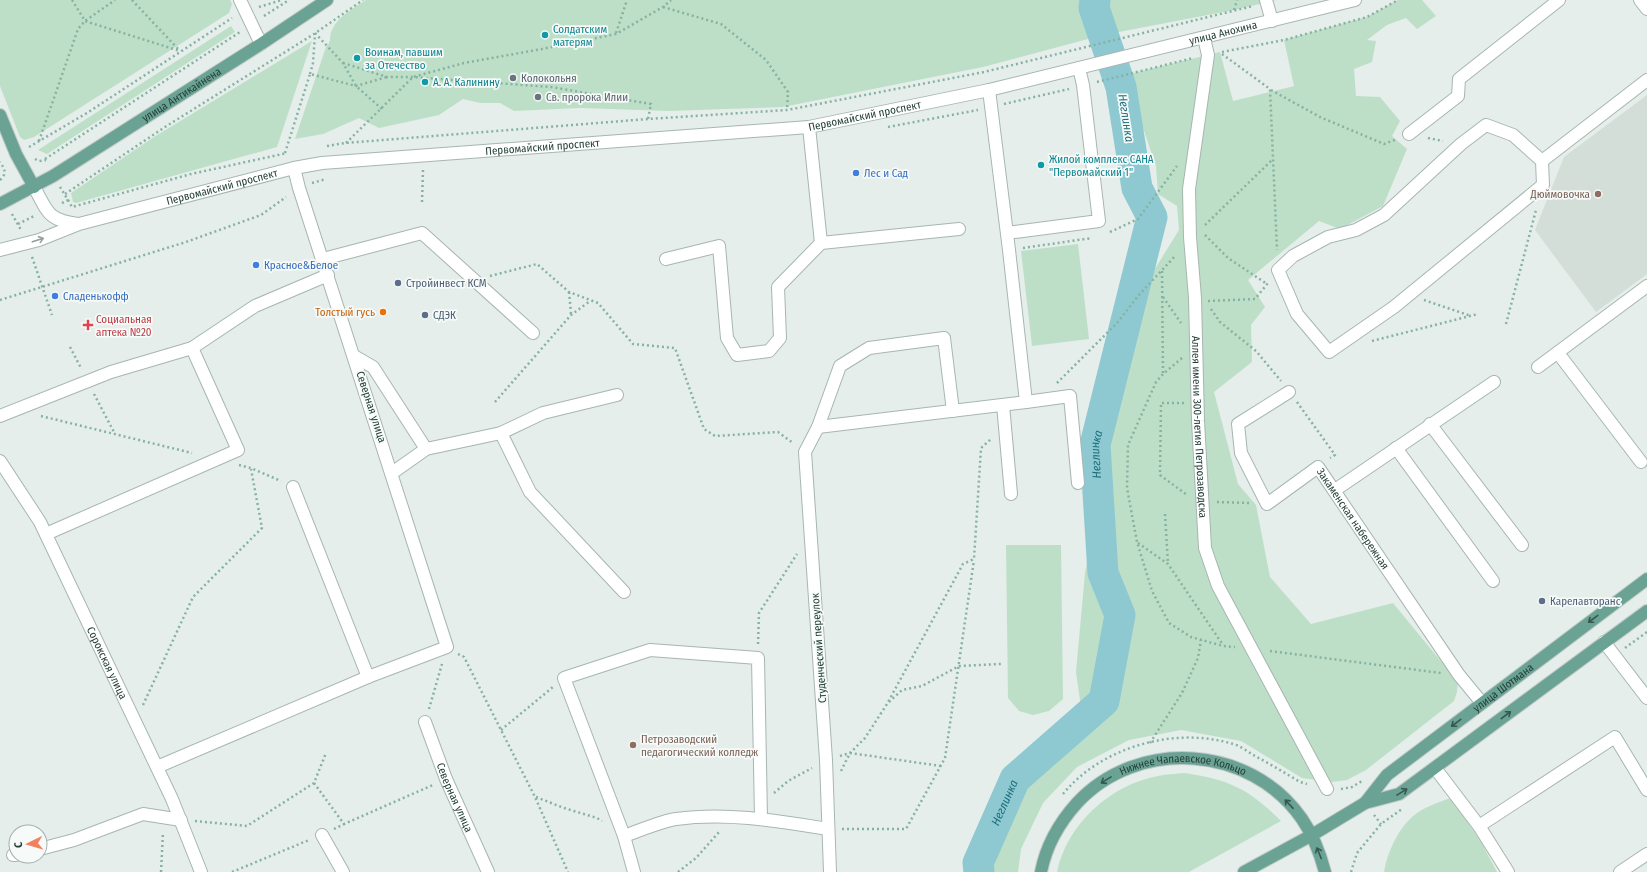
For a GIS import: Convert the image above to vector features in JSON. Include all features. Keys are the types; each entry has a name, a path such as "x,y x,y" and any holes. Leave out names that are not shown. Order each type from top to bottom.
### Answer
{"main road":[{"name":"улица Антикайнена","path":"34,187 261,44 327,0"},
{"path":"0,115 16,154 34,187 0,204"},
{"name":"улица Шотмана","path":"1365,803 1387,776 1647,579"},
{"name":"улица Шотмана","path":"1244,872 1312,835 1365,803 1399,794 1647,611"},
{"name":"Нижнее Чапаевское Кольцо","path":"1041,872 1049,845 1058,828 1069,812 1082,798 1097,786 1125,770 1149,762 1168,758 1206,759 1225,764 1243,770 1275,791 1302,819 1312,835 1325,872"}],"street":[{"path":"240,0 261,44"},
{"name":"улица Анохина","path":"1085,67 1356,0"},
{"path":"1410,134 1458,96 1459,79 1559,0"},
{"path":"1640,0 1647,9"},
{"path":"1267,1 1272,21"},
{"name":"Аллея имени 300-летия Петрозаводска","path":"1204,38 1208,55 1189,189 1205,548 1218,586 1327,789"},
{"path":"1007,232 1099,221 1083,85 1085,67"},
{"name":"Первомайский проспект","path":"0,250 39,240 79,224 294,168 322,163 809,127 989,90 1085,67"},
{"path":"1542,161 1647,80"},
{"path":"989,90 1026,402"},
{"path":"1486,125 1513,135 1542,161 1543,185 1409,294 1329,352 1297,314 1278,270 1293,256 1328,237 1356,230 1384,215 1461,144 1486,125"},
{"path":"809,127 821,243"},
{"name":"Северная улица","path":"294,168 299,188 447,647"},
{"path":"34,187 51,216 61,222 79,224"},
{"path":"666,259 719,246 727,338 737,355 769,351 780,338 778,286 821,243 959,229"},
{"path":"323,259 422,234 533,333"},
{"path":"0,416 111,372 192,348 255,306 328,275"},
{"path":"1538,367 1647,286"},
{"path":"805,452 818,427 840,366 869,348 944,338 953,411"},
{"path":"46,534 238,450 192,348"},
{"path":"1558,353 1641,462"},
{"path":"354,356 373,367 426,449"},
{"path":"1335,490 1430,424 1494,382"},
{"name":"Закаменская набережная","path":"1289,392 1238,424 1241,453 1267,504 1318,467 1460,675 1482,703"},
{"path":"392,473 426,449 500,433 544,413 617,395"},
{"path":"818,427 1070,396 1078,483"},
{"path":"1003,405 1011,494"},
{"path":"1430,424 1522,545"},
{"path":"500,433 530,492 624,592"},
{"path":"1396,448 1493,581"},
{"name":"Студенческий переулок","path":"805,452 826,760 830,872"},
{"name":"Сорокская улица","path":"0,461 40,522 46,534 157,767 181,820 201,872"},
{"path":"294,487 368,677"},
{"path":"1604,642 1647,698"},
{"path":"157,767 368,677 447,647"},
{"path":"634,872 624,836 564,678 650,650 758,658 761,814"},
{"name":"Северная улица","path":"425,722 446,779 488,872"},
{"path":"1479,826 1615,737 1647,790"},
{"path":"1435,768 1479,826 1508,872"},
{"path":"48,846 74,840 143,814 181,820"},
{"path":"624,836 675,819 710,817 734,818 761,814 828,828"},
{"path":"322,835 343,872"},
{"path":"1620,872 1647,854"}],"path":[{"path":"72,0 85,21 180,52"},
{"path":"38,142 78,28 85,21 115,0"},
{"path":"132,0 180,52"},
{"path":"257,7 282,0"},
{"path":"45,159 289,0"},
{"path":"65,194 165,127 315,33 363,0"},
{"path":"616,34 626,0"},
{"path":"345,143 382,109 413,77 464,63 616,34 663,7 672,0"},
{"path":"1234,10 1237,0"},
{"path":"1398,0 1367,17 1284,40 1220,52 1270,90 1320,117 1384,144 1410,134 1461,144"},
{"path":"310,74 356,86 387,77 413,77 551,88 651,104 648,119 787,110 984,72 1267,1"},
{"path":"663,7 721,24 766,60 788,92 787,110"},
{"path":"26,149 86,113 231,19"},
{"path":"315,33 343,64 356,86 382,109"},
{"path":"285,153 313,64 315,33"},
{"path":"885,128 991,108 1208,55"},
{"path":"343,64 387,77"},
{"path":"1270,90 1278,270 1255,299 1205,301 1220,322 1256,351 1289,392 1335,454 1318,467"},
{"path":"0,162 5,171 4,176 0,180"},
{"path":"416,171 431,169"},
{"path":"422,202 423,170"},
{"path":"0,300 186,242 261,215 299,188 333,178"},
{"path":"1138,219 1158,194"},
{"path":"1506,324 1537,208"},
{"path":"1199,230 1228,258 1267,284"},
{"path":"1009,250 1084,240"},
{"path":"474,280 537,264 570,292 598,303 633,344 675,348 704,430 715,436 778,432 805,452"},
{"path":"1162,271 1163,374"},
{"path":"41,287 52,315"},
{"path":"570,292 571,315"},
{"path":"1409,294 1471,316"},
{"path":"1040,400 1117,323 1138,296"},
{"path":"495,402 571,315 590,301"},
{"path":"1366,343 1478,314"},
{"path":"1198,404 1161,403 1160,475 1187,495 1203,502 1240,503"},
{"path":"16,409 216,460"},
{"path":"828,828 906,828 945,758 974,559 981,448 1005,425"},
{"path":"135,722 193,597 262,528 251,468 294,487"},
{"path":"1165,514 1168,564"},
{"path":"758,658 759,612 811,532"},
{"path":"1137,542 1168,564 1223,646"},
{"path":"850,753 865,738 887,704 963,564 974,559"},
{"path":"1614,655 1647,632"},
{"path":"1150,743 1182,693 1198,658 1201,640"},
{"path":"425,722 447,647 464,657 535,796 568,872"},
{"path":"887,704 902,690 922,686 959,666 1001,664"},
{"path":"501,730 564,678"},
{"path":"181,820 246,826 314,783 326,753"},
{"path":"761,814 772,795 788,781 826,760 850,753 941,766"},
{"path":"232,872 322,835 446,779"},
{"path":"314,783 344,824"},
{"path":"535,796 564,808 597,818 604,822"},
{"path":"1351,872 1357,853 1381,824 1409,805"},
{"path":"678,872 696,858 712,839 734,818"}],"shaded area":[{"name":"Дюймовочка","path":"1647,95 1647,274 1596,312 1535,230 1564,157"}],"green space":[{"path":"0,0 230,0 232,4 229,13 34,137 24,140 20,137 0,86"},
{"path":"366,0 1276,0 1234,10 1103,35 983,67 783,107 669,111 580,108 514,111 500,103 480,103 463,99 439,115 379,128 359,118 323,134 295,139 326,47 330,41 332,30 342,16"},
{"path":"1398,0 1422,0 1436,16 1417,29 1406,18 1387,25 1367,40 1376,41 1372,62 1354,69 1356,96 1380,97 1400,121 1392,136 1407,149 1383,206 1340,229 1319,221 1248,280 1265,307 1251,325 1252,362 1214,392 1238,484 1256,505 1270,577 1311,624 1393,603 1458,682 1454,701 1366,770 1347,780 1332,782 1302,778 1241,741 1181,730 1129,740 1077,767 1043,803 1021,849 1018,872 984,872 984,868 1010,807 1081,707 1076,672 1085,573 1095,521 1091,479 1092,438 1101,384 1125,371 1138,296 1179,230 1177,206 1158,194 1156,166 1125,75 1220,52 1233,101 1294,86 1284,40 1367,17"},
{"path":"231,26 235,32 47,154 38,150"},
{"path":"312,41 277,147 76,203 73,202 71,193 154,137"},
{"path":"1078,244 1089,339 1032,346 1021,251"},
{"path":"1006,545 1061,545 1063,699 1049,711 1033,715 1019,711 1008,698"},
{"path":"1185,773 1214,779 1238,788 1259,801 1281,821 1189,872 1057,872 1062,854 1070,838 1093,809 1123,788 1140,781 1161,775"},
{"path":"1451,798 1481,842 1497,872 1384,872 1388,857 1397,836 1412,817 1425,808"}],"water":[{"path":"1088,0 1105,0 1106,11 1115,33 1095,37 1087,10"}],"waterway":[{"name":"Неглинка","path":"979,872 978,863 1015,779 1104,701 1120,615 1103,573 1095,445 1152,217 1137,188 1121,87 1094,8 1095,0"}],"place":[{"name":"Солдатским матерям","path":"545,35"},
{"name":"Воинам, павшим за Отечество","path":"357,58"},
{"name":"Колокольня","path":"513,78"},
{"name":"А. А. Калинину","path":"425,82"},
{"name":"Св. пророка Илии","path":"538,97"},
{"name":"Жилой комплекс САНА \"Первомайский 1\"","path":"1041,165"},
{"name":"Лес и Сад","path":"856,173"},
{"name":"Дюймовочка","path":"1598,194"},
{"name":"Красное&Белое","path":"256,265"},
{"name":"Стройинвест КСМ","path":"398,283"},
{"name":"Сладенькофф","path":"55,296"},
{"name":"Толстый гусь","path":"383,312"},
{"name":"СДЭК","path":"425,315"},
{"name":"Социальная аптека №20","path":"88,325"},
{"name":"Карелавторанс","path":"1542,601"},
{"name":"Петрозаводский педагогический колледж","path":"633,745"}]}
